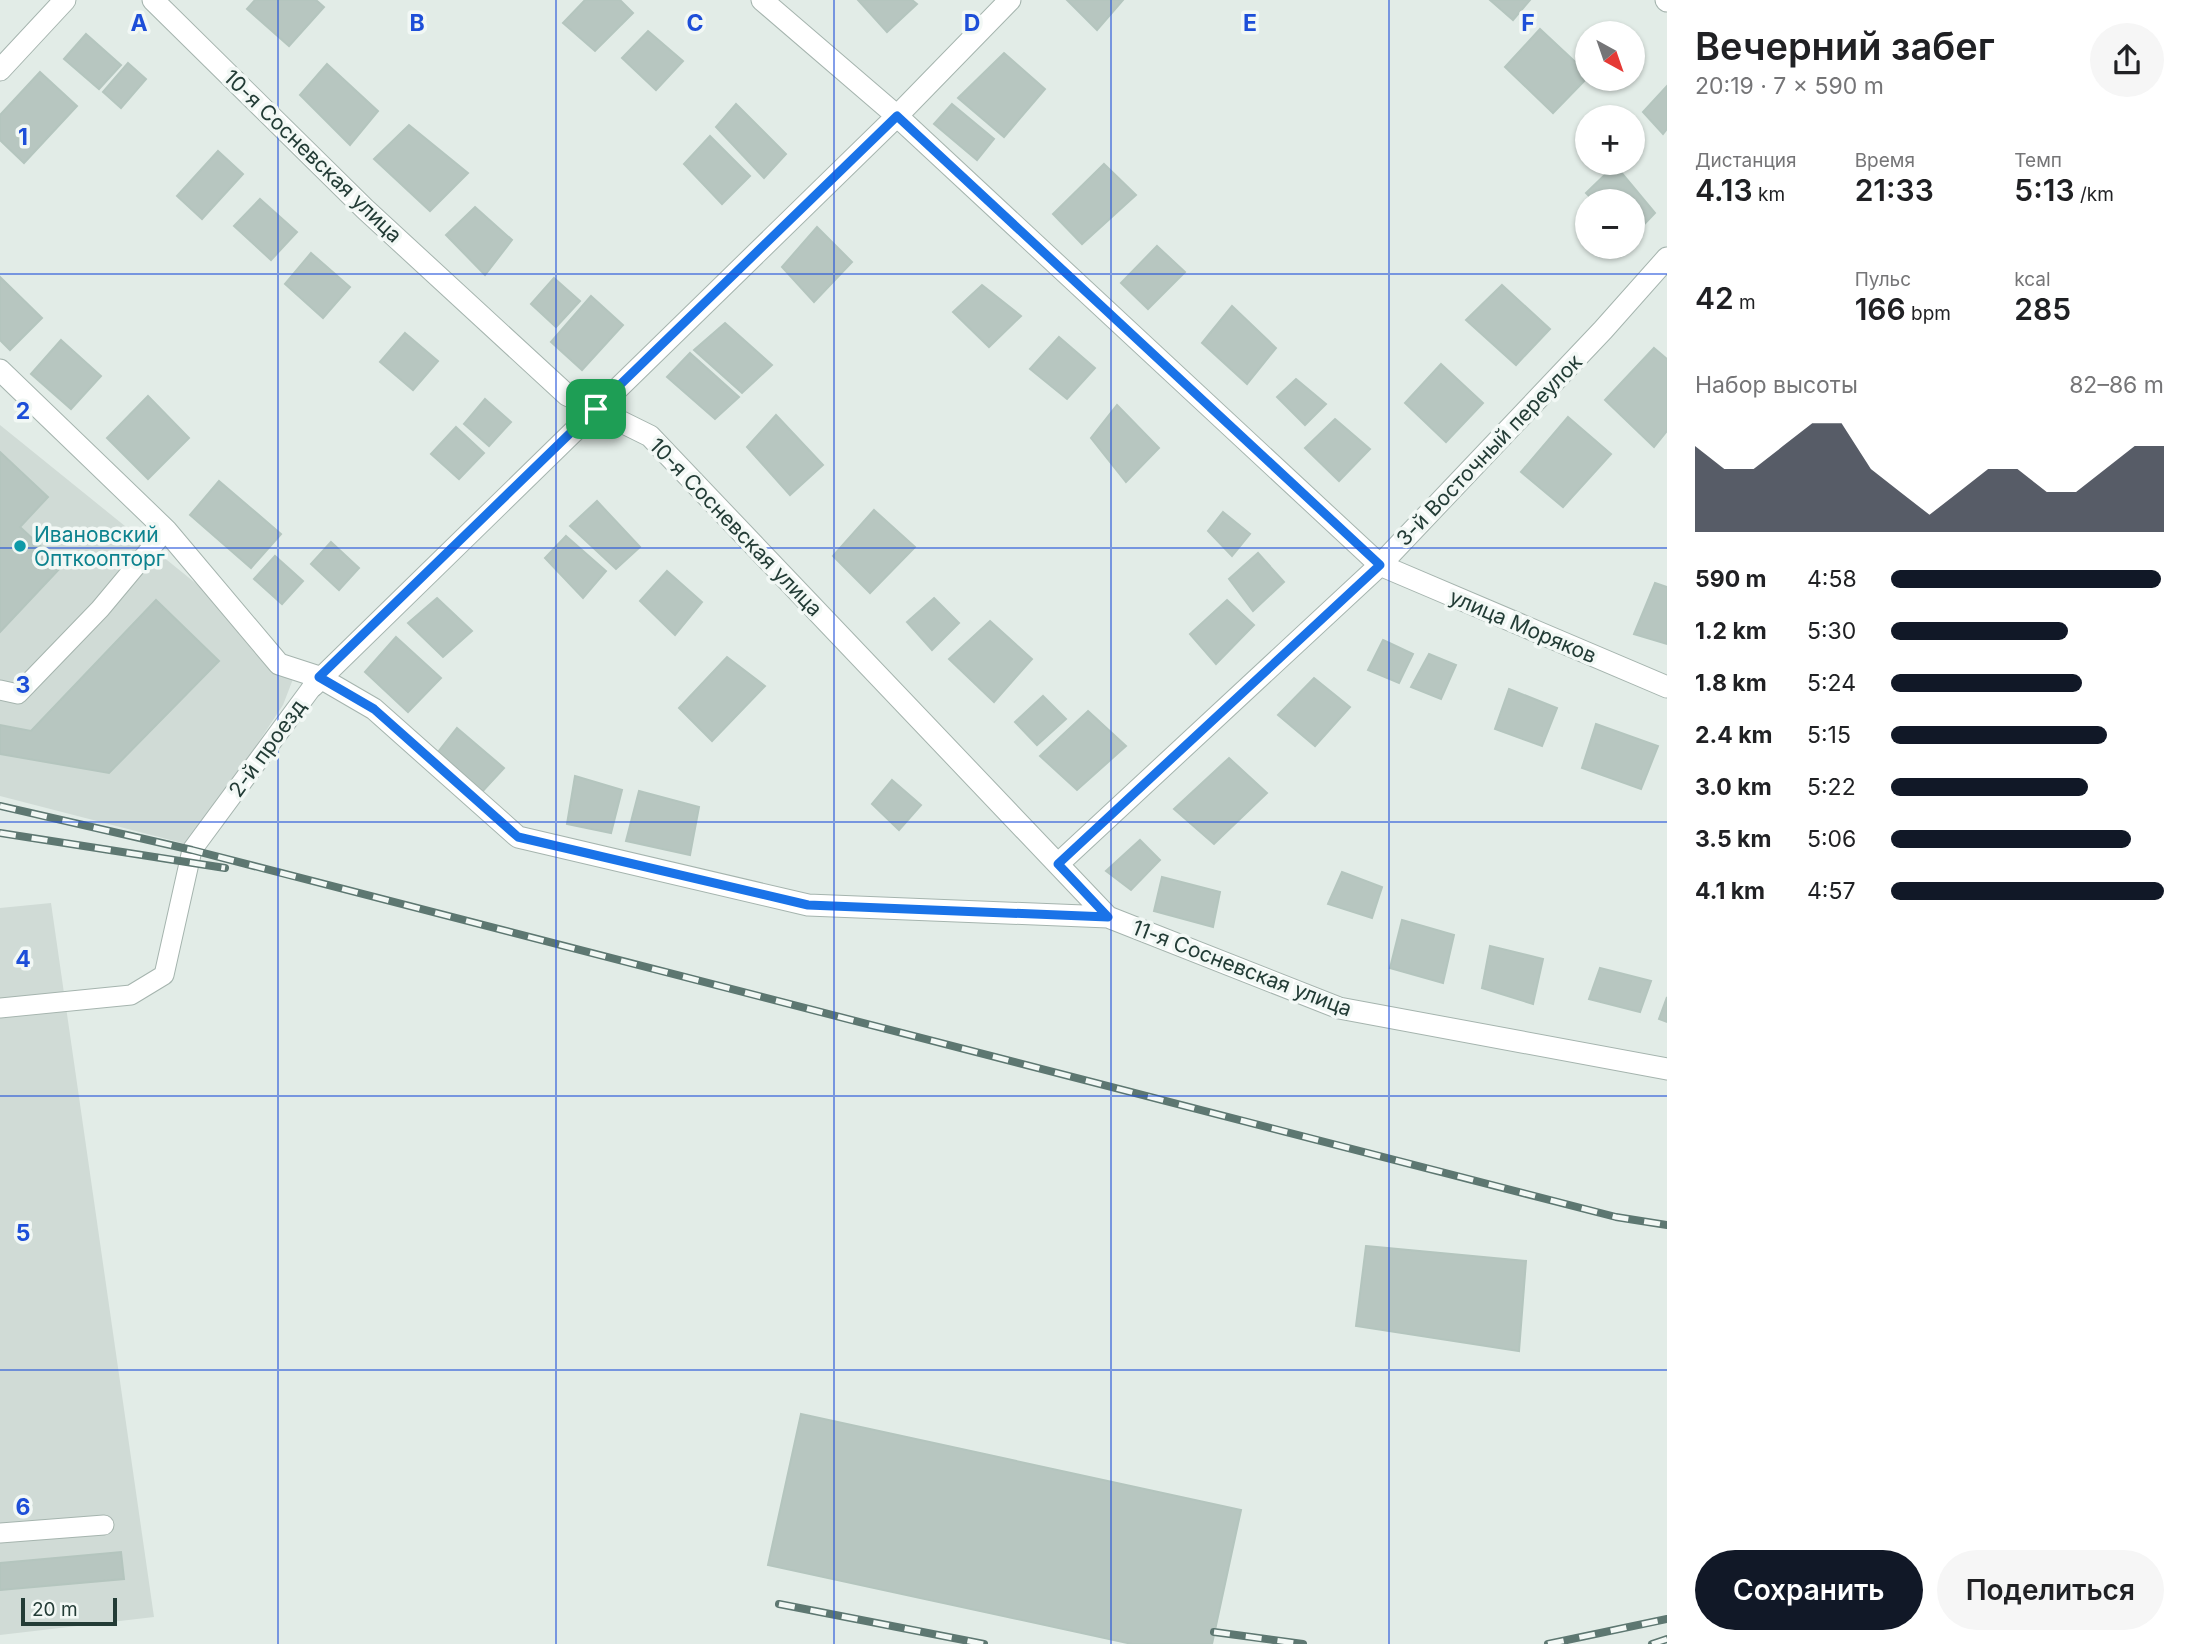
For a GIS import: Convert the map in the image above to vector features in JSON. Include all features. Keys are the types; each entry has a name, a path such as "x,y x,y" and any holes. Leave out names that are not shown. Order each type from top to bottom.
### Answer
{"street":[{"path":"0,70 65,0"},
{"name":"10-я Сосневская улица","path":"153,0 365,209 567,396 650,436 1108,917"},
{"name":"улица Моряков","path":"762,0 897,116 1380,565 1667,687"},
{"name":"2-й проезд","path":"316,681 897,116 1010,0"},
{"name":"3-й Восточный переулок","path":"1058,864 1380,565 1603,330 1667,258"},
{"name":"11-я Сосневская улица","path":"0,370 166,530 279,664 374,709 518,837 808,905 1108,917 1339,1008 1667,1069"}],"lane":[{"path":"0,690 18,694 100,609 166,530"},
{"name":"2-й проезд","path":"0,1008 131,995 163,975 192,850 316,681"},
{"path":"0,1533 103,1525"}],"shaded area":[{"path":"0,425 298,666 283,705 190,845 0,796"},
{"path":"51,903 154,1617 0,1635 0,908"}],"building":[{"path":"255,0 316,0 324,7 289,46 247,9"},
{"path":"585,0 620,0 633,13 595,51 563,23"},
{"path":"858,0 912,0 917,4 887,32"},
{"path":"1067,0 1123,0 1097,30"},
{"path":"1490,0 1530,0 1513,20"},
{"path":"1540,29 1575,62 1575,90 1553,113 1505,67"},
{"path":"648,31 683,61 656,90 622,58"},
{"path":"86,34 121,65 99,89 64,59"},
{"path":"1004,53 1045,89 1004,137 958,98"},
{"path":"128,63 146,79 121,108 103,92"},
{"path":"327,64 378,111 350,145 300,95"},
{"path":"40,72 77,106 24,163 0,140 0,115"},
{"path":"1667,86 1667,129 1663,134 1645,114 1645,110"},
{"path":"736,104 786,154 764,178 716,127"},
{"path":"952,104 994,139 977,160 934,124"},
{"path":"409,125 468,173 430,211 374,159"},
{"path":"710,136 750,176 722,204 684,164"},
{"path":"218,151 243,174 202,219 177,196"},
{"path":"1104,164 1136,195 1082,244 1053,214"},
{"path":"1605,175 1623,175 1635,189 1590,189"},
{"path":"260,199 297,232 271,260 234,226"},
{"path":"1645,201 1655,213 1645,223"},
{"path":"475,207 512,240 485,275 446,235"},
{"path":"817,227 852,262 814,302 782,267"},
{"path":"1157,246 1185,272 1148,309 1121,283"},
{"path":"311,253 350,287 323,318 285,284"},
{"path":"0,277 42,318 10,350 0,340"},
{"path":"554,278 580,301 556,327 531,304"},
{"path":"982,285 1021,316 989,347 953,312"},
{"path":"1502,285 1550,329 1516,365 1466,320"},
{"path":"591,296 623,325 582,370 551,342"},
{"path":"1232,306 1276,348 1247,384 1202,343"},
{"path":"725,323 772,365 742,393 694,350"},
{"path":"405,333 438,361 413,390 380,362"},
{"path":"1059,337 1095,368 1067,399 1030,369"},
{"path":"61,340 101,376 71,409 31,374"},
{"path":"1654,348 1667,359 1667,431 1654,447 1605,400"},
{"path":"690,353 739,397 715,419 667,377"},
{"path":"1441,364 1483,403 1446,442 1405,403"},
{"path":"1296,379 1326,404 1305,425 1277,397"},
{"path":"148,396 189,438 148,479 107,438"},
{"path":"485,399 511,422 489,446 464,424"},
{"path":"1117,405 1159,448 1126,482 1091,438"},
{"path":"776,415 823,465 790,495 747,447"},
{"path":"1568,417 1611,454 1563,507 1521,472"},
{"path":"1335,419 1370,449 1339,481 1305,448"},
{"path":"456,427 484,453 459,479 431,454"},
{"name":"Ивановский Опткоопторг","path":"0,452 48,497 20,527 62,566 0,632"},
{"path":"219,481 281,534 251,568 190,515"},
{"path":"597,501 640,547 616,569 570,526"},
{"path":"874,510 915,547 870,593 833,556"},
{"path":"1223,512 1250,534 1232,556 1208,531"},
{"path":"566,536 606,571 583,598 545,558"},
{"path":"331,542 359,568 339,590 311,564"},
{"path":"1258,553 1284,582 1253,611 1229,579"},
{"path":"275,556 303,581 282,604 254,579"},
{"path":"667,571 702,602 675,635 640,601"},
{"path":"1655,583 1667,587 1667,644 1634,634"},
{"path":"437,598 472,631 443,657 408,623"},
{"path":"934,598 959,623 932,650 907,622"},
{"path":"156,600 219,661 109,773 0,754 0,725 31,731"},
{"path":"1227,600 1254,625 1216,664 1190,634"},
{"path":"990,621 1032,659 994,702 949,659"},
{"path":"396,637 441,678 408,712 365,672"},
{"path":"1383,640 1413,654 1399,683 1368,670"},
{"path":"1429,654 1456,665 1441,699 1411,687"},
{"path":"727,657 765,686 712,741 679,708"},
{"path":"1314,678 1350,707 1315,746 1278,715"},
{"path":"1509,689 1557,708 1542,746 1495,729"},
{"path":"1043,696 1066,719 1037,745 1015,722"},
{"path":"1088,711 1126,746 1077,790 1040,756"},
{"path":"1596,724 1658,746 1641,789 1582,768"},
{"path":"457,728 504,768 479,795 435,756"},
{"path":"1229,758 1267,793 1214,844 1174,809"},
{"path":"575,776 622,790 611,833 567,824"},
{"path":"892,780 921,805 899,830 872,804"},
{"path":"639,791 699,807 690,855 626,841"},
{"path":"1140,840 1160,860 1131,890 1106,871"},
{"path":"1342,872 1382,887 1372,918 1328,904"},
{"path":"1162,877 1220,892 1213,927 1154,911"},
{"path":"1402,920 1454,935 1443,983 1390,968"},
{"path":"1490,946 1543,959 1533,1004 1482,988"},
{"path":"1600,968 1651,981 1640,1012 1589,999"},
{"path":"1667,997 1667,1022 1659,1019"},
{"path":"1366,1246 1526,1261 1519,1351 1356,1326"},
{"path":"801,1414 1241,1510 1212,1644 1132,1644 768,1565"},
{"path":"121,1552 124,1579 0,1590 0,1563"}],"railway":[{"path":"0,806 192,850 1616,1217 1667,1225"},
{"path":"0,833 225,868"},
{"path":"779,1604 984,1644"},
{"path":"1548,1644 1667,1619"},
{"path":"1214,1632 1303,1644"},
{"path":"1652,1644 1667,1639"}],"place":[{"name":"Ивановский Опткоопторг","path":"20,546"}],"route":[{"path":"897,116 1380,565 1058,864 1108,917 808,905 518,837 374,709 319,677 596,409 897,116"}]}
